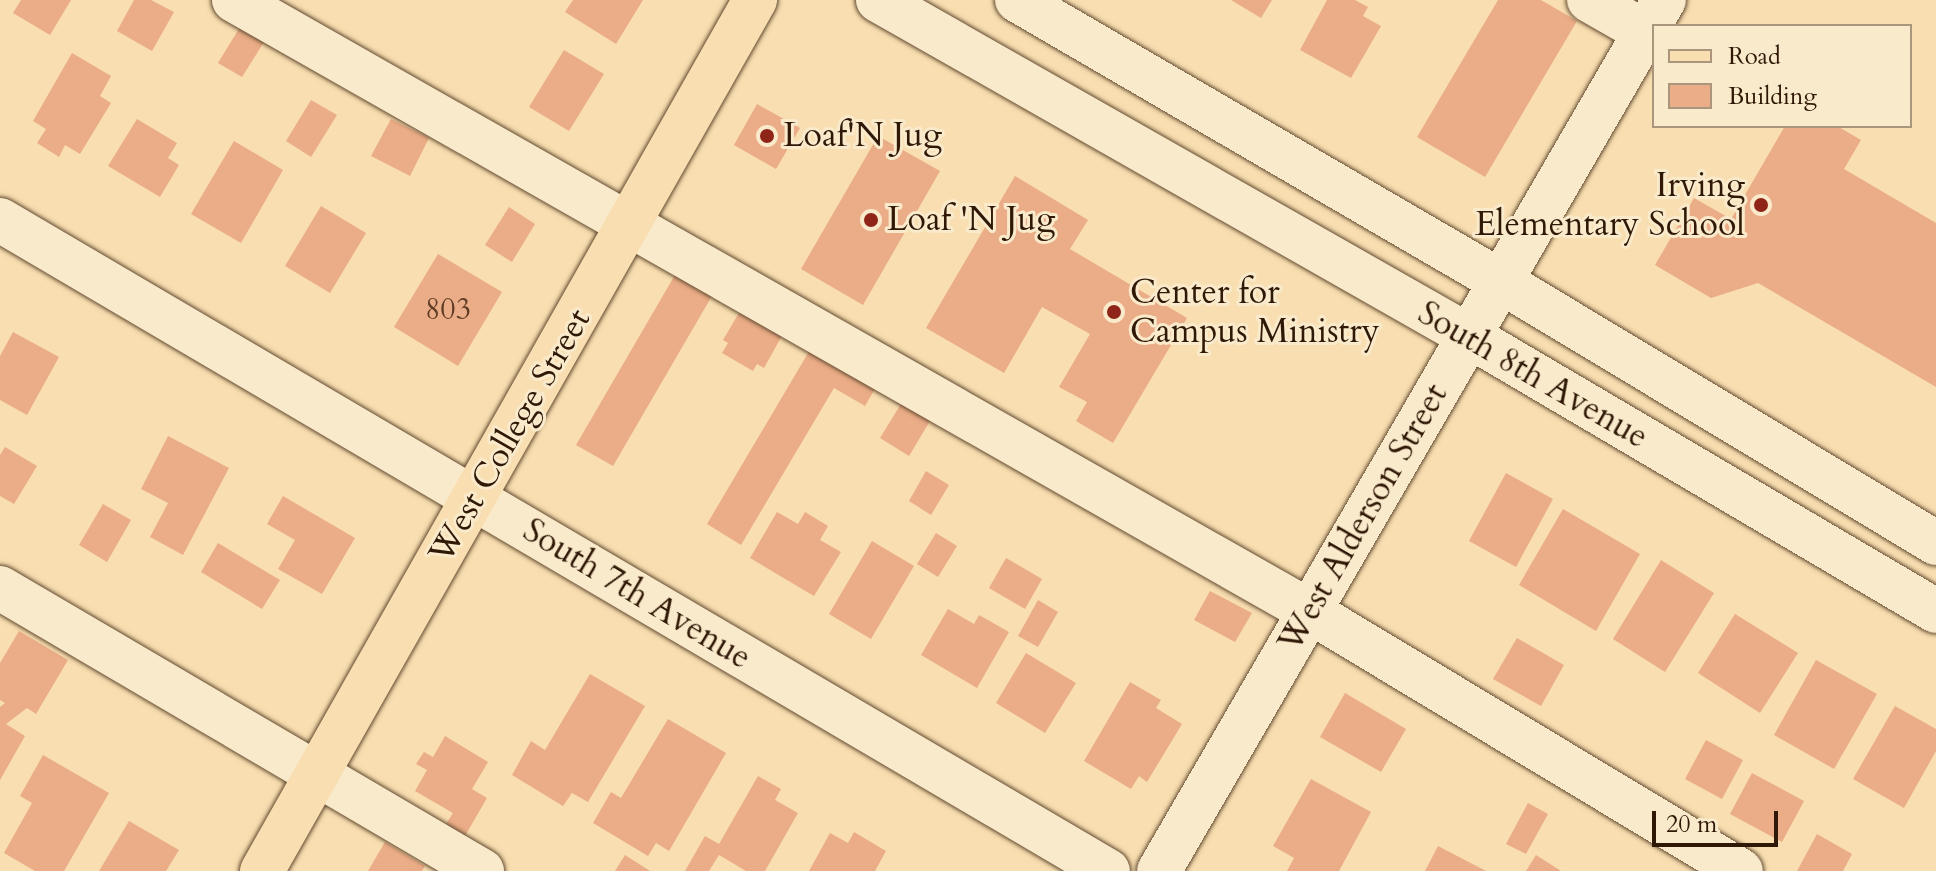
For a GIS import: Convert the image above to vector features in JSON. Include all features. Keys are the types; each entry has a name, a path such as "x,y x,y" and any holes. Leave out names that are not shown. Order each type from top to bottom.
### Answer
{"main road":[{"name":"West College Street","path":"262,871 755,0"}],"street":[{"path":"234,0 1309,611 1741,871"},
{"name":"South 8th Avenue","path":"878,0 1469,336 1936,611"},
{"name":"South 8th Avenue","path":"1017,0 1500,281 1936,543"},
{"path":"1589,0 1654,16"},
{"name":"West Alderson Street","path":"1159,871 1654,16"},
{"name":"South 7th Avenue","path":"0,220 1108,871"},
{"path":"0,588 319,772 482,871"}],"building":[{"path":"21,0 71,0 50,35 13,13"},
{"path":"134,0 151,0 174,12 152,51 117,31"},
{"path":"573,0 643,0 616,44 565,12"},
{"path":"1231,0 1272,0 1261,18"},
{"path":"1327,0 1355,0 1368,7 1363,16 1381,26 1351,78 1300,50"},
{"path":"1498,0 1541,0 1577,21 1485,177 1417,137"},
{"path":"240,27 264,42 242,77 218,63"},
{"path":"564,50 604,74 569,131 529,107"},
{"path":"72,53 111,76 100,96 111,103 80,154 65,145 59,157 37,143 46,129 33,121"},
{"path":"311,100 337,115 311,157 286,141"},
{"name":"Loaf'N Jug","path":"757,104 800,128 776,169 734,145"},
{"path":"137,119 177,143 168,158 179,165 160,197 108,166"},
{"path":"391,119 429,138 410,176 371,156"},
{"path":"1784,128 1840,128 1861,140 1844,169 1936,223 1936,387 1758,283 1711,298 1655,265 1694,198 1731,219"},
{"name":"Loaf 'N Jug","path":"878,136 940,171 863,305 801,269"},
{"path":"234,141 283,170 241,243 191,214"},
{"name":"Center for Campus Ministry","path":"1015,176 1088,220 1070,249 1187,318 1113,443 1076,421 1087,402 1059,387 1090,334 1042,307 1004,373 926,328"},
{"path":"321,206 366,233 330,293 285,266"},
{"path":"509,207 535,224 512,262 485,245"},
{"path":"438,254 502,292 458,366 394,327"},
{"path":"679,268 716,289 613,466 576,445"},
{"path":"746,301 788,325 764,368 757,364 753,371 722,353 728,343 723,340"},
{"path":"13,332 59,357 27,415 0,400 0,356"},
{"path":"814,343 879,382 865,406 834,388 741,545 707,524"},
{"path":"904,399 933,416 909,456 880,438"},
{"path":"168,436 229,468 183,555 150,537 168,503 141,489"},
{"path":"5,447 37,466 14,504 0,496 0,455"},
{"path":"926,471 949,485 931,515 909,501"},
{"path":"1506,473 1553,499 1516,567 1469,541"},
{"path":"283,496 355,538 322,594 278,569 295,540 267,524"},
{"path":"103,504 131,520 107,562 79,545"},
{"path":"1563,509 1640,554 1596,631 1519,585"},
{"path":"777,512 798,524 805,512 828,526 820,540 841,552 814,596 750,558"},
{"path":"936,533 957,546 938,577 917,564"},
{"path":"872,541 914,566 871,639 829,614"},
{"path":"218,543 280,580 262,609 201,572"},
{"path":"1006,558 1042,579 1025,609 989,588"},
{"path":"1661,560 1714,593 1665,672 1613,639"},
{"path":"1210,591 1252,613 1235,642 1194,620"},
{"path":"1038,600 1058,612 1038,647 1018,636"},
{"path":"948,609 974,624 979,615 1009,632 977,688 921,655"},
{"path":"1735,614 1798,653 1760,713 1698,673"},
{"path":"19,631 68,660 36,714 27,708 6,724 25,736 0,780 0,707 5,703 0,700 0,663"},
{"path":"1517,638 1564,665 1541,706 1493,679"},
{"path":"1026,653 1076,683 1045,733 996,703"},
{"path":"1816,660 1877,694 1834,769 1774,735"},
{"path":"590,674 645,706 588,802 572,793 563,806 512,775 531,741 545,750"},
{"path":"1130,682 1161,700 1156,708 1182,724 1147,782 1139,776 1131,789 1084,761"},
{"path":"1345,693 1406,729 1381,772 1320,737"},
{"path":"1895,706 1936,729 1936,751 1904,808 1853,779"},
{"path":"668,719 726,753 669,851 656,843 648,856 593,823 611,792 621,798"},
{"path":"445,736 488,762 472,789 487,798 465,836 446,824 453,813 415,791 427,770 416,764 424,752 433,757"},
{"path":"1706,740 1743,760 1722,799 1685,779"},
{"path":"43,755 109,793 64,871 35,871 4,853 32,803 20,796"},
{"path":"1752,773 1804,801 1782,842 1730,814"},
{"path":"758,776 781,789 775,800 798,813 765,871 746,871 719,855 709,871 685,871 705,836 719,844"},
{"path":"1311,779 1371,812 1339,871 1287,871 1294,858 1273,846"},
{"path":"1528,803 1548,814 1526,854 1506,844"},
{"path":"129,821 179,850 166,871 99,871"},
{"path":"854,832 886,851 875,871 809,871 830,833 848,843"},
{"path":"1817,834 1852,854 1843,871 1797,871"},
{"path":"385,842 425,866 422,871 368,871"},
{"path":"1438,846 1486,871 1425,871"},
{"path":"625,855 650,871 615,871"},
{"path":"1536,855 1561,871 1526,871"}],"place":[{"name":"Loaf'N Jug","path":"767,136"},
{"name":"Irving Elementary School","path":"1761,205"},
{"name":"Loaf 'N Jug","path":"871,220"},
{"name":"Center for Campus Ministry","path":"1114,312"}]}
